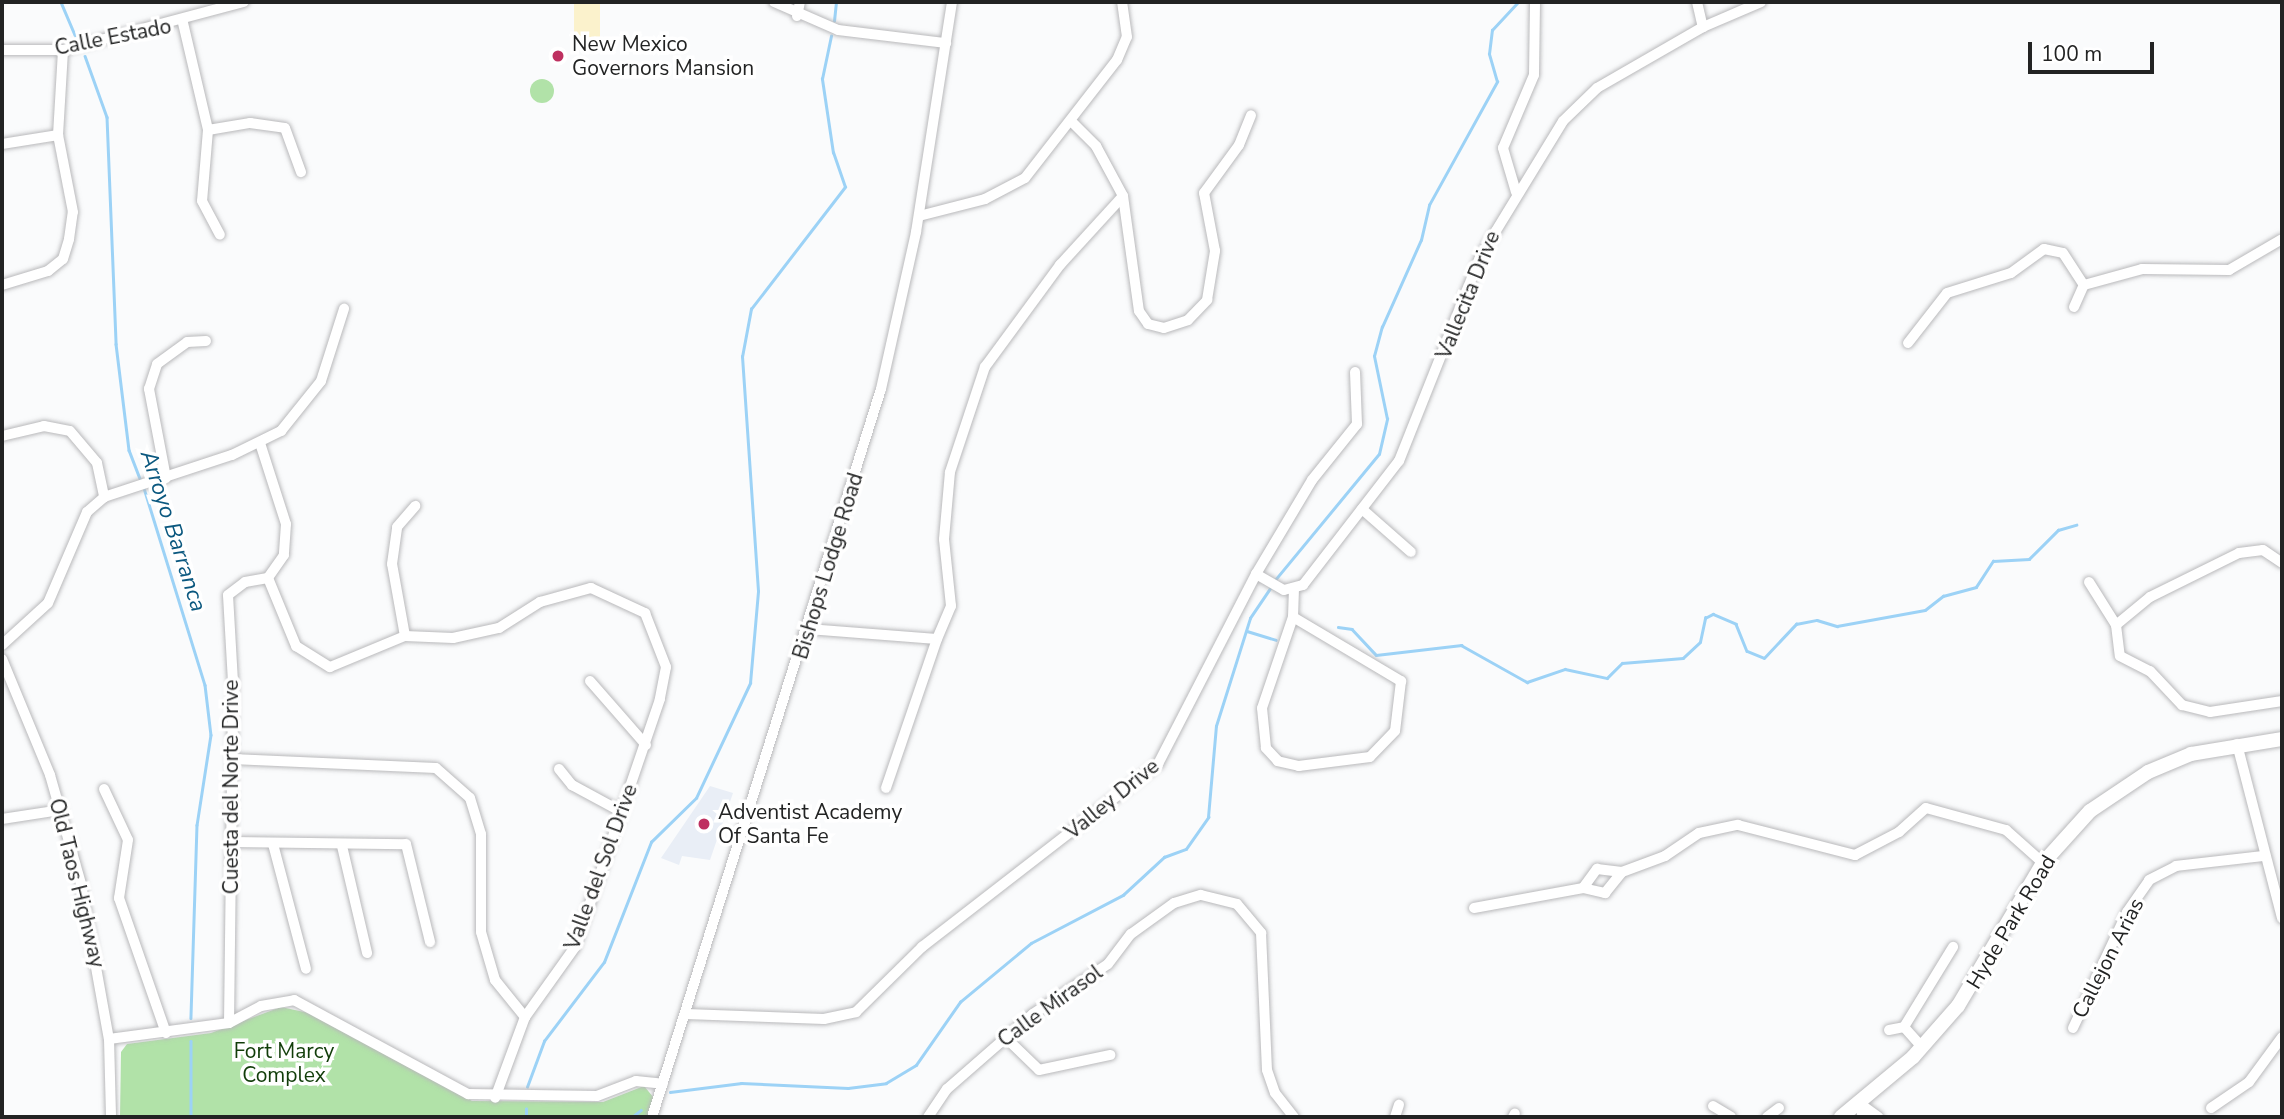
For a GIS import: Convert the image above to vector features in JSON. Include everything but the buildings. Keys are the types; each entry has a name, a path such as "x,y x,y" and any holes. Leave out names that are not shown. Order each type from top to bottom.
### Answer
{"main road":[{"name":"Hyde Park Road","path":"1841,1117 1861,1110 1922,1047 1981,974 2043,863 2117,790 2191,754 2282,738"}],"street":[{"name":"Calle Estado","path":"2,50 63,50 183,23 244,2"},
{"path":"774,2 797,16 838,30 946,43"},
{"path":"797,16 800,2"},
{"name":"Bishops Lodge Road","path":"652,1117 808,629 881,389 919,216 952,2"},
{"path":"919,216 1011,188 1073,123 1128,37 1122,2"},
{"path":"1516,192 1503,148 1534,75 1535,2"},
{"path":"1697,2 1703,27"},
{"name":"Vallecita Drive","path":"1294,591 1362,509 1415,429 1476,266 1516,192 1578,103 1703,27 1761,2"},
{"name":"Calle Estado","path":"183,23 208,130 202,201 220,235"},
{"path":"2,285 48,271 63,259 73,212 58,135 63,50"},
{"path":"1073,123 1096,146 1123,196 1141,316 1158,328 1182,323 1204,306 1211,286 1215,251 1204,193 1239,145 1251,114"},
{"path":"208,130 250,123 285,128 301,172"},
{"path":"2,143 58,135"},
{"path":"886,788 951,606 944,540 950,472 985,367 1060,265 1123,196"},
{"path":"2084,285 2147,268 2229,270 2282,239"},
{"path":"1908,343 1947,293 2011,273 2040,251 2063,253 2084,285"},
{"path":"2074,307 2084,285"},
{"path":"2,645 48,603 87,512 104,497 166,478 260,443 281,431 321,381 344,309"},
{"path":"166,478 149,389 157,363 187,342 206,341"},
{"name":"Valley Drive","path":"686,1014 831,1019 862,1008 922,947 1158,764 1256,574 1312,480 1357,424 1355,372"},
{"path":"2,436 44,426 70,431 97,463 104,497"},
{"path":"260,443 286,524 284,555 268,578 296,646 330,667 405,636 392,564 397,527 415,506"},
{"path":"1362,509 1411,552"},
{"path":"2116,625 2150,597 2239,553 2263,550 2282,563"},
{"path":"1256,574 1281,589 1294,591 1293,617 1262,708 1261,731 1270,755 1299,766 1350,763 1377,753 1399,720 1399,677 1293,617"},
{"name":"Cuesta del Norte Drive","path":"229,1023 232,759 228,595 245,582 268,578"},
{"path":"2089,582 2116,625 2120,656 2150,671 2189,708 2210,712 2282,701"},
{"name":"Valle del Sol Drive","path":"405,636 453,638 499,628 540,602 591,588 645,612 666,667 646,745 575,947 525,1017 495,1098"},
{"path":"808,629 937,639"},
{"name":"Old Taos Highway","path":"2,659 61,810 87,910 109,1039 111,1117"},
{"path":"590,681 646,745"},
{"path":"2237,744 2262,856 2279,896 2282,918"},
{"path":"232,759 436,768 462,791 481,834 481,932 495,980 525,1017"},
{"path":"559,769 572,785 622,812"},
{"path":"104,789 128,840 120,898 166,1033"},
{"path":"1474,908 1583,888 1605,893 1622,873 1699,833 1738,825 1855,855 1899,832 1926,808 2006,830 2043,863"},
{"path":"2,819 61,810"},
{"path":"232,842 342,846 405,844 430,942"},
{"path":"273,844 306,969"},
{"path":"342,846 367,953"},
{"name":"Callejon Arias","path":"2073,1028 2127,912 2149,880 2176,866 2262,856"},
{"path":"1583,888 1597,869 1622,873"},
{"name":"Calle Mirasol","path":"928,1117 947,1089 1005,1037 1108,964 1127,937 1168,907 1190,897 1220,897 1249,914 1261,933 1267,1070 1275,1093 1294,1117"},
{"path":"1889,1030 1904,1027 1953,947"},
{"path":"109,1039 229,1023 261,1006 294,1000 442,1083 495,1098 597,1096 636,1081 663,1084"},
{"path":"1904,1027 1922,1047"},
{"path":"1005,1037 1039,1070 1110,1055"},
{"path":"2211,1108 2249,1082 2282,1037"},
{"path":"1395,1117 1399,1105"},
{"path":"1713,1106 1731,1117"},
{"path":"1767,1117 1779,1108"},
{"path":"1861,1110 1878,1117"}],"shaded area":[{"name":"Adventist Academy Of Santa Fe","path":"710,786 733,793 710,860 682,856 679,865 661,858"}],"green space":[{"path":"542,79 550,83 554,91 550,99 542,103 534,99 530,91 534,83"},
{"name":"Fort Marcy Complex","path":"281,1007 318,1015 472,1101 603,1102 644,1086 654,1098 648,1117 120,1117 121,1052 127,1044 211,1033"}],"sand":[{"path":"574,2 600,2 600,37 574,37"}],"waterway":[{"name":"Arroyo Barranca","path":"61,2 76,37"},
{"path":"834,21 836,2"},
{"path":"1275,580 1379,454 1387,419 1374,356 1382,327 1421,240 1429,205 1497,82 1489,54 1492,30 1518,2"},
{"path":"527,1087 544,1041 604,962 651,842 696,798 750,683 758,591 742,357 751,309 845,187 833,153 822,79 831,36"},
{"name":"Arroyo Barranca","path":"85,56 107,117 116,344 129,450 141,482"},
{"name":"Arroyo Barranca","path":"144,488 205,685 211,735 197,825 191,1018"},
{"path":"1338,627 1352,629 1376,655 1461,645 1527,682 1565,669 1607,678 1622,663 1683,658 1700,642 1705,618 1713,614 1736,624 1747,651 1764,658 1796,624 1817,620 1837,626 1925,610 1943,596 1976,587 1993,561 2029,559 2058,530 2076,525"},
{"path":"670,1092 741,1083 848,1088 886,1083 916,1065 960,1002 1031,943 1123,895 1164,857 1186,849 1208,817 1216,726 1250,618 1272,585"},
{"path":"1247,631 1276,640"},
{"name":"Arroyo Barranca","path":"191,1041 191,1117"},
{"path":"526,1109 526,1117"},
{"path":"632,1117 641,1110"}],"place":[{"name":"New Mexico Governors Mansion","path":"558,56"},
{"name":"Adventist Academy Of Santa Fe","path":"704,824"}]}
